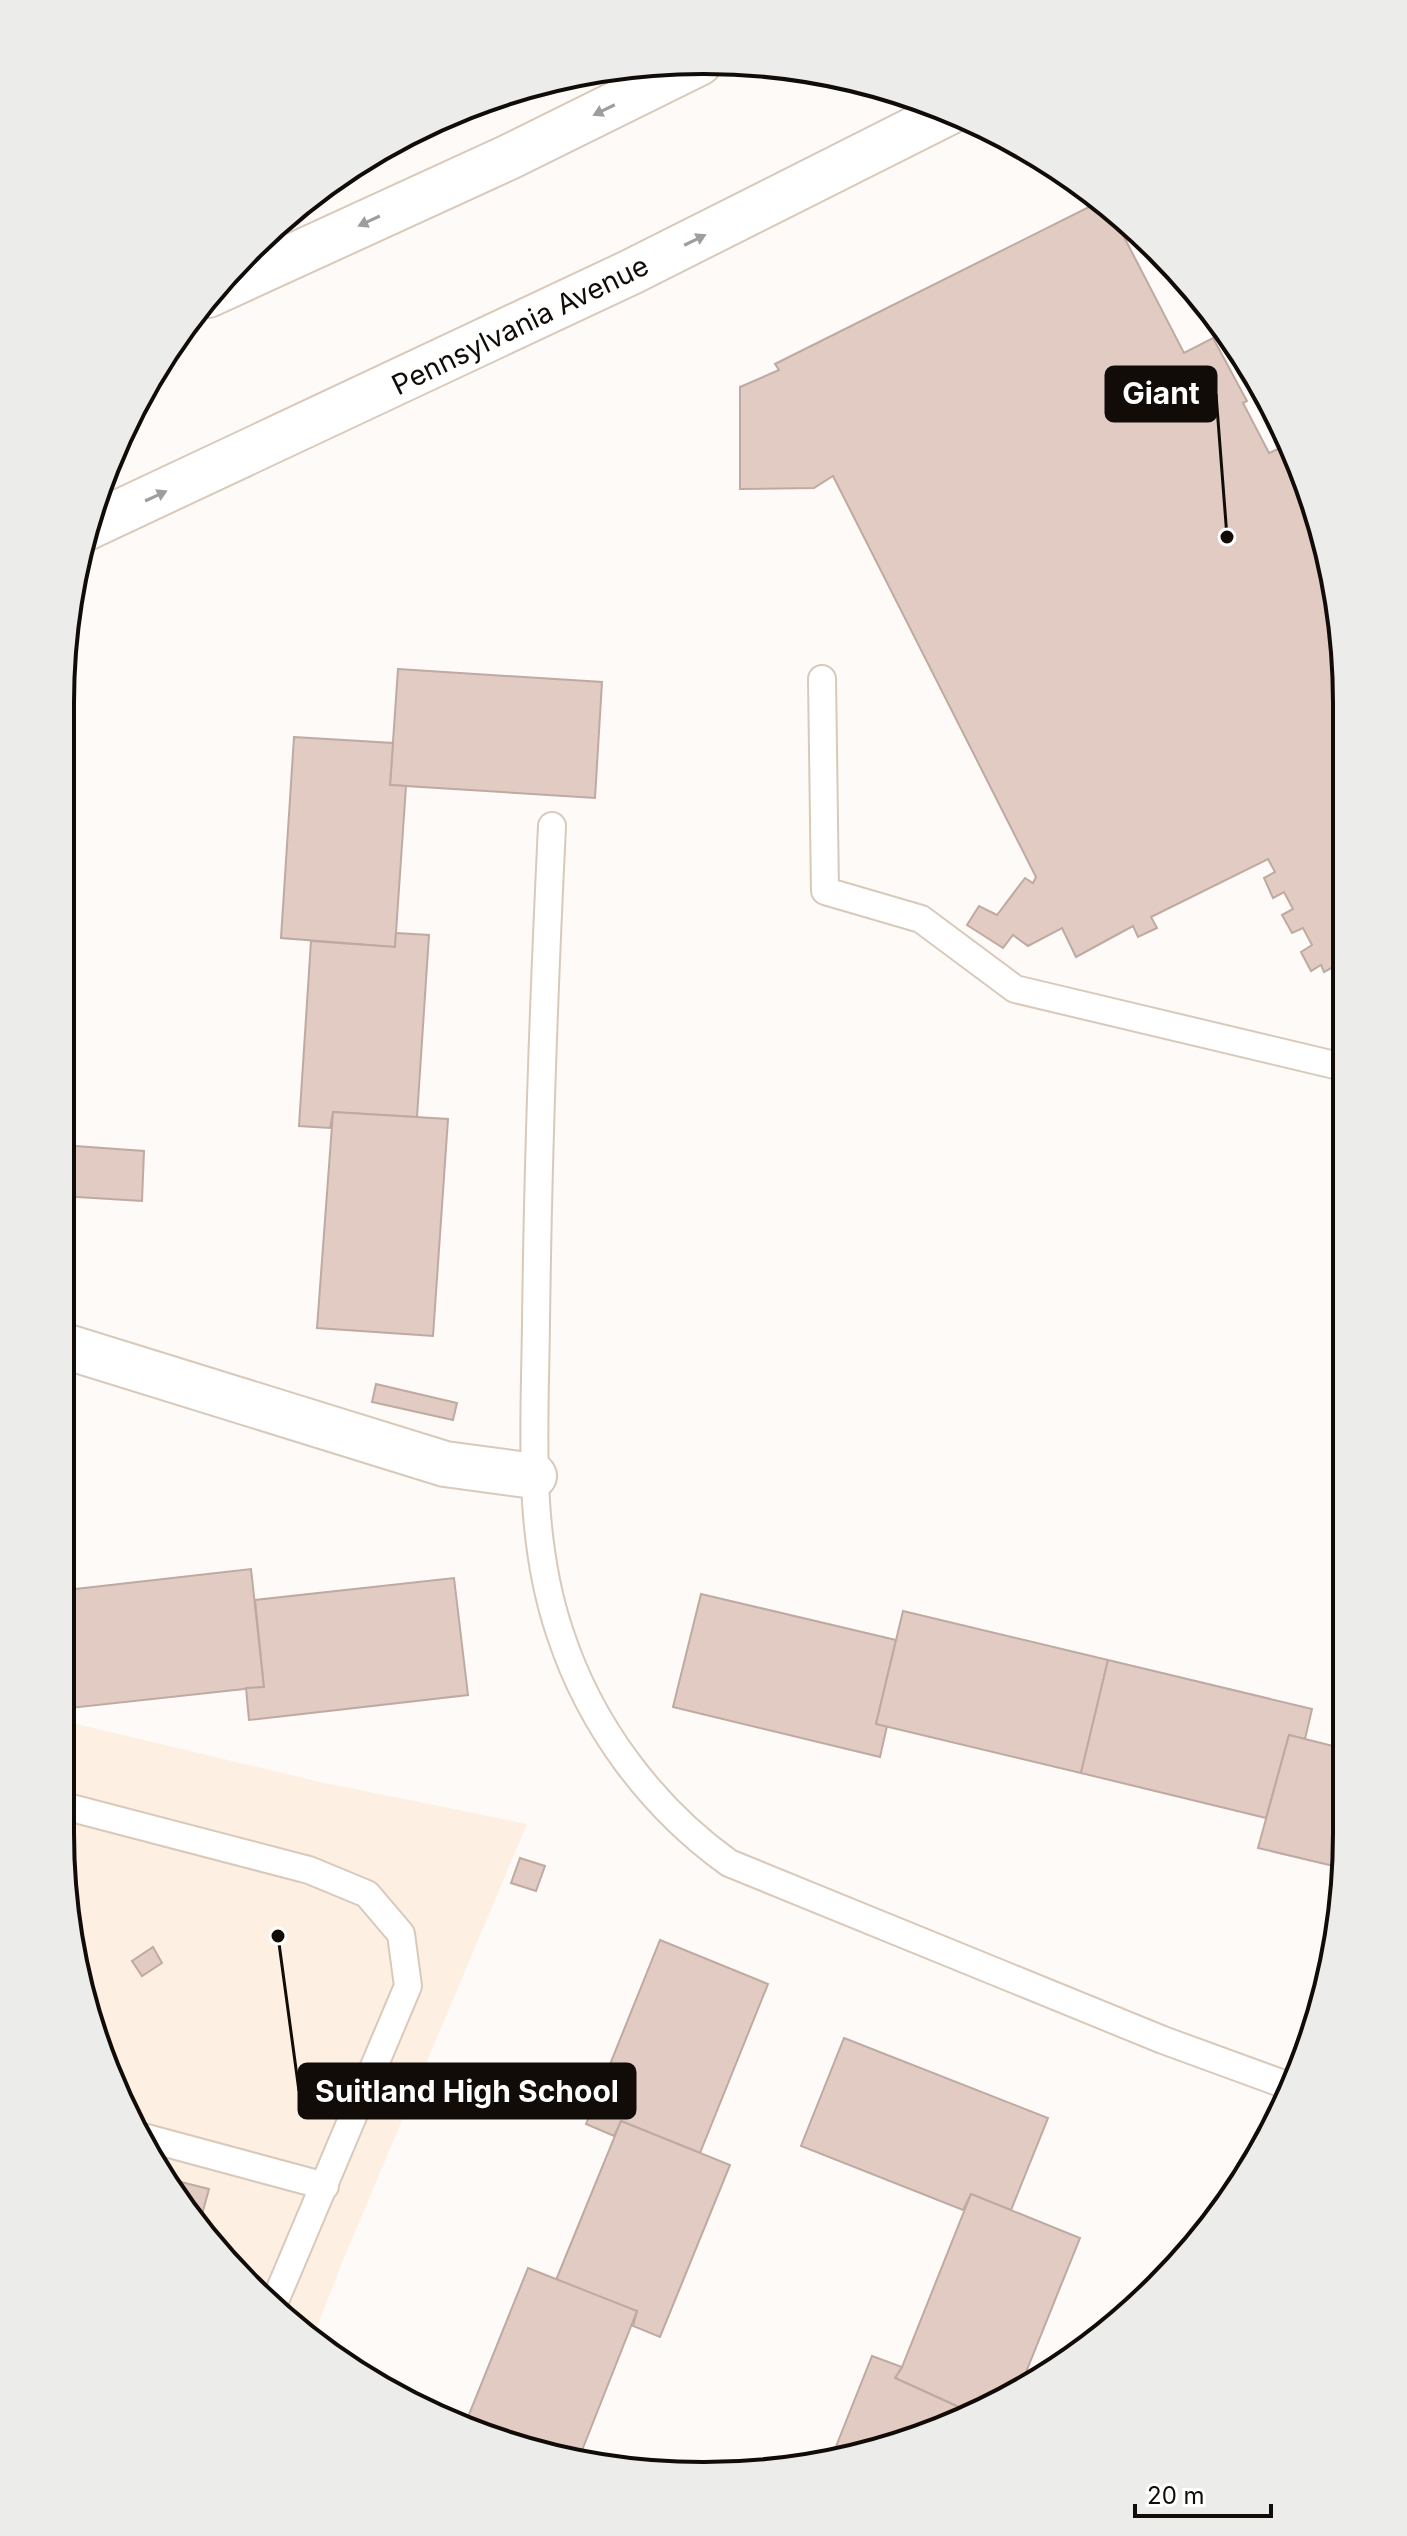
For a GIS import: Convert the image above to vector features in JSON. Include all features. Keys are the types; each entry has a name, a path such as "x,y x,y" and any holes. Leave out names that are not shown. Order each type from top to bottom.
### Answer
{"main road":[{"path":"235,283 509,157 675,75"},
{"name":"Pennsylvania Avenue","path":"101,521 564,304 936,119"},
{"path":"74,1349 445,1464 534,1476"}],"lane":[{"path":"822,679 825,891 921,919 1015,989 1333,1065"},
{"path":"552,826 543,1018 534,1476 541,1563 559,1631 573,1669 604,1729 632,1769 672,1815 729,1863 1163,2040 1281,2083"},
{"path":"74,1809 309,1870 367,1894 401,1934 408,1986 277,2296"},
{"path":"154,2140 325,2186"}],"shaded area":[{"path":"74,1723 320,1782 527,1824 316,2329 258,2278 230,2248 180,2182 139,2111 107,2035 95,1995 79,1915 75,1874"}],"building":[{"path":"1090,206 1122,233 1184,353 1213,338 1247,401 1243,403 1269,453 1279,449 1312,541 1328,621 1332,662 1333,967 1324,972 1321,965 1311,971 1301,952 1312,945 1303,928 1292,933 1282,915 1293,909 1284,892 1273,898 1264,878 1275,872 1268,859 1151,917 1157,928 1138,937 1133,926 1076,957 1062,928 1028,946 1013,935 1003,948 967,925 979,906 997,915 1025,878 1033,883 1036,877 833,476 814,488 740,489 740,387 779,370 775,364"},
{"path":"398,669 602,682 595,798 390,785"},
{"path":"294,737 393,743 390,785 406,786 395,947 281,938"},
{"path":"396,933 429,935 417,1117 333,1112 330,1128 299,1126 311,941 395,947"},
{"path":"333,1112 448,1119 433,1336 317,1328"},
{"path":"74,1146 144,1151 142,1201 74,1197"},
{"path":"376,1384 457,1403 453,1420 372,1402"},
{"path":"251,1569 264,1687 74,1708 74,1589"},
{"path":"454,1578 468,1695 249,1720 246,1688 264,1687 255,1600"},
{"path":"701,1594 896,1640 876,1724 887,1726 880,1757 673,1707"},
{"path":"903,1611 1108,1660 1081,1773 876,1724"},
{"path":"1108,1660 1312,1709 1305,1739 1289,1735 1266,1818 1081,1773"},
{"path":"1289,1735 1333,1746 1332,1866 1258,1848"},
{"path":"520,1858 545,1866 536,1891 511,1883"},
{"path":"660,1940 768,1984 700,2153 621,2121 614,2136 586,2124"},
{"path":"153,1947 162,1963 142,1976 132,1961"},
{"path":"844,2038 1048,2118 1011,2210 971,2194 963,2210 801,2146"},
{"path":"621,2121 730,2165 660,2337 633,2326 637,2311 556,2280"},
{"path":"180,2182 209,2189 202,2214"},
{"path":"971,2194 1080,2238 1026,2373 959,2407 895,2378"},
{"path":"528,2268 637,2311 582,2450 541,2441 468,2416"},
{"path":"872,2356 902,2367 895,2378 959,2407 906,2429 835,2448"}],"place":[{"name":"Giant","path":"1227,537"},
{"name":"Suitland High School","path":"278,1936"}]}
